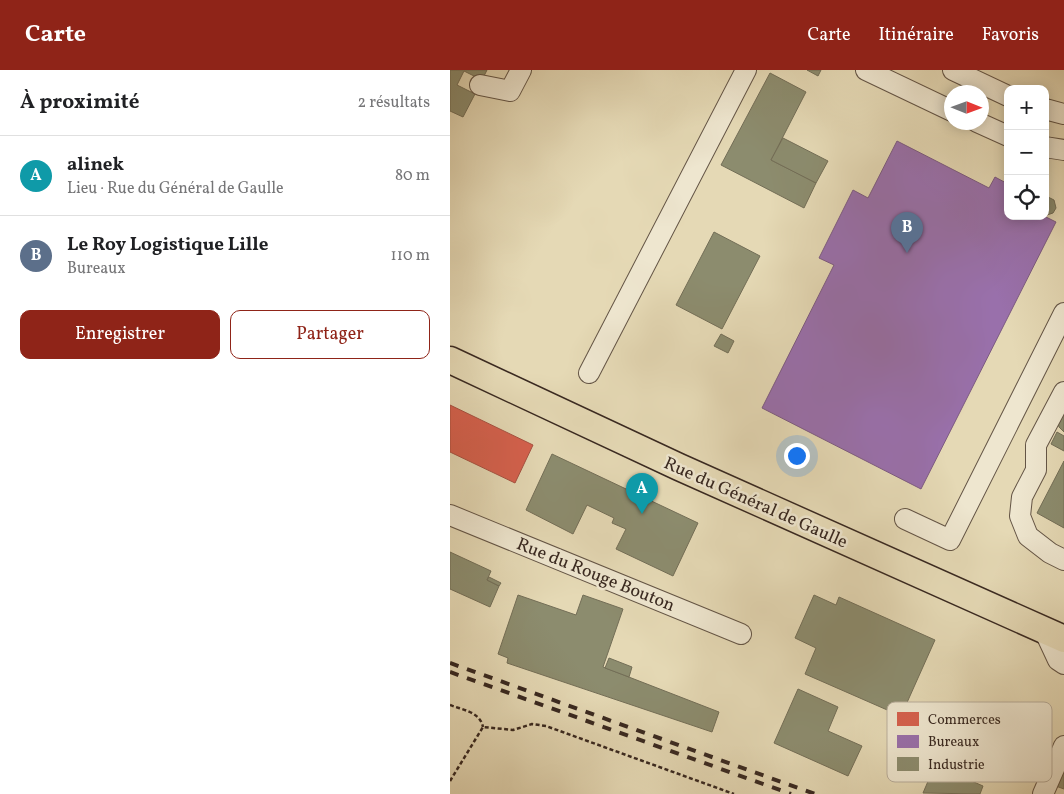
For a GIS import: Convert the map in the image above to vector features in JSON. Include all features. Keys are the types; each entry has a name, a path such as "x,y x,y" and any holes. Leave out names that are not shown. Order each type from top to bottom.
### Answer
{"main road":[{"name":"Rue du Général de Gaulle","path":"450,360 686,470 1054,634"}],"street":[{"path":"480,85 510,91 521,70"},
{"path":"589,373 746,70"},
{"path":"866,70 944,107"},
{"path":"953,70 983,82 1004,94"},
{"path":"1049,110 1064,114"},
{"path":"989,127 1004,134"},
{"path":"1049,148 1064,150"},
{"path":"905,519 950,540 1064,313"},
{"path":"1064,392 1036,445 1036,470 1022,497 1020,516 1028,536 1050,554 1064,560"},
{"name":"Rue du Rouge Bouton","path":"450,515 741,634"},
{"path":"1054,634 1058,660 1064,664"},
{"path":"1052,773 1064,746"},
{"path":"1043,794 1048,782"}],"path":[{"path":"450,705 477,715 482,721 482,727 450,781"},
{"path":"482,727 514,730 532,724 546,726 734,794"}],"building: Commerces":[{"path":"450,405 533,445 515,483 450,452"}],"building: Bureaux":[{"path":"897,141 989,188 995,177 1004,182 1004,220 1049,218 1056,222 921,489 762,408 834,265 819,258 853,190 868,198"}],"building: Industrie":[{"path":"450,70 487,70 482,80 464,71 457,85 475,94 463,117 450,111"},
{"path":"807,70 821,70 818,76"},
{"path":"770,73 806,92 771,160 816,183 804,208 721,165"},
{"path":"783,138 828,161 816,183 771,160"},
{"path":"1049,198 1054,200 1056,208 1053,213 1049,214"},
{"path":"714,232 760,256 722,329 676,305"},
{"path":"721,334 734,341 728,353 714,346"},
{"path":"1064,413 1064,432 1058,423"},
{"path":"1057,432 1064,436 1064,451 1051,444"},
{"path":"552,454 698,523 673,576 616,549 626,529 612,523 614,518 587,505 573,534 526,510"},
{"path":"1064,461 1064,528 1037,513"},
{"path":"450,552 491,571 487,580 499,586 490,607 450,589"},
{"path":"489,577 501,583 499,586 487,580"},
{"path":"518,595 576,615 583,595 623,609 603,667 719,712 712,732 507,663 508,658 498,654"},
{"path":"814,595 836,605 839,597 935,640 907,702 887,702 887,710 805,674 816,648 795,638"},
{"path":"609,658 632,667 629,677 605,668"},
{"path":"798,689 838,707 828,731 862,746 848,776 774,743"},
{"path":"1064,761 1064,789 1053,785"},
{"path":"928,782 974,782 983,786 980,794 923,793"}],"railway":[{"path":"450,663 815,794"},
{"path":"450,672 791,794"}],"place":[{"name":"Le Roy Logistique Lille","path":"907,253"},
{"name":"alinek","path":"642,514"}]}
